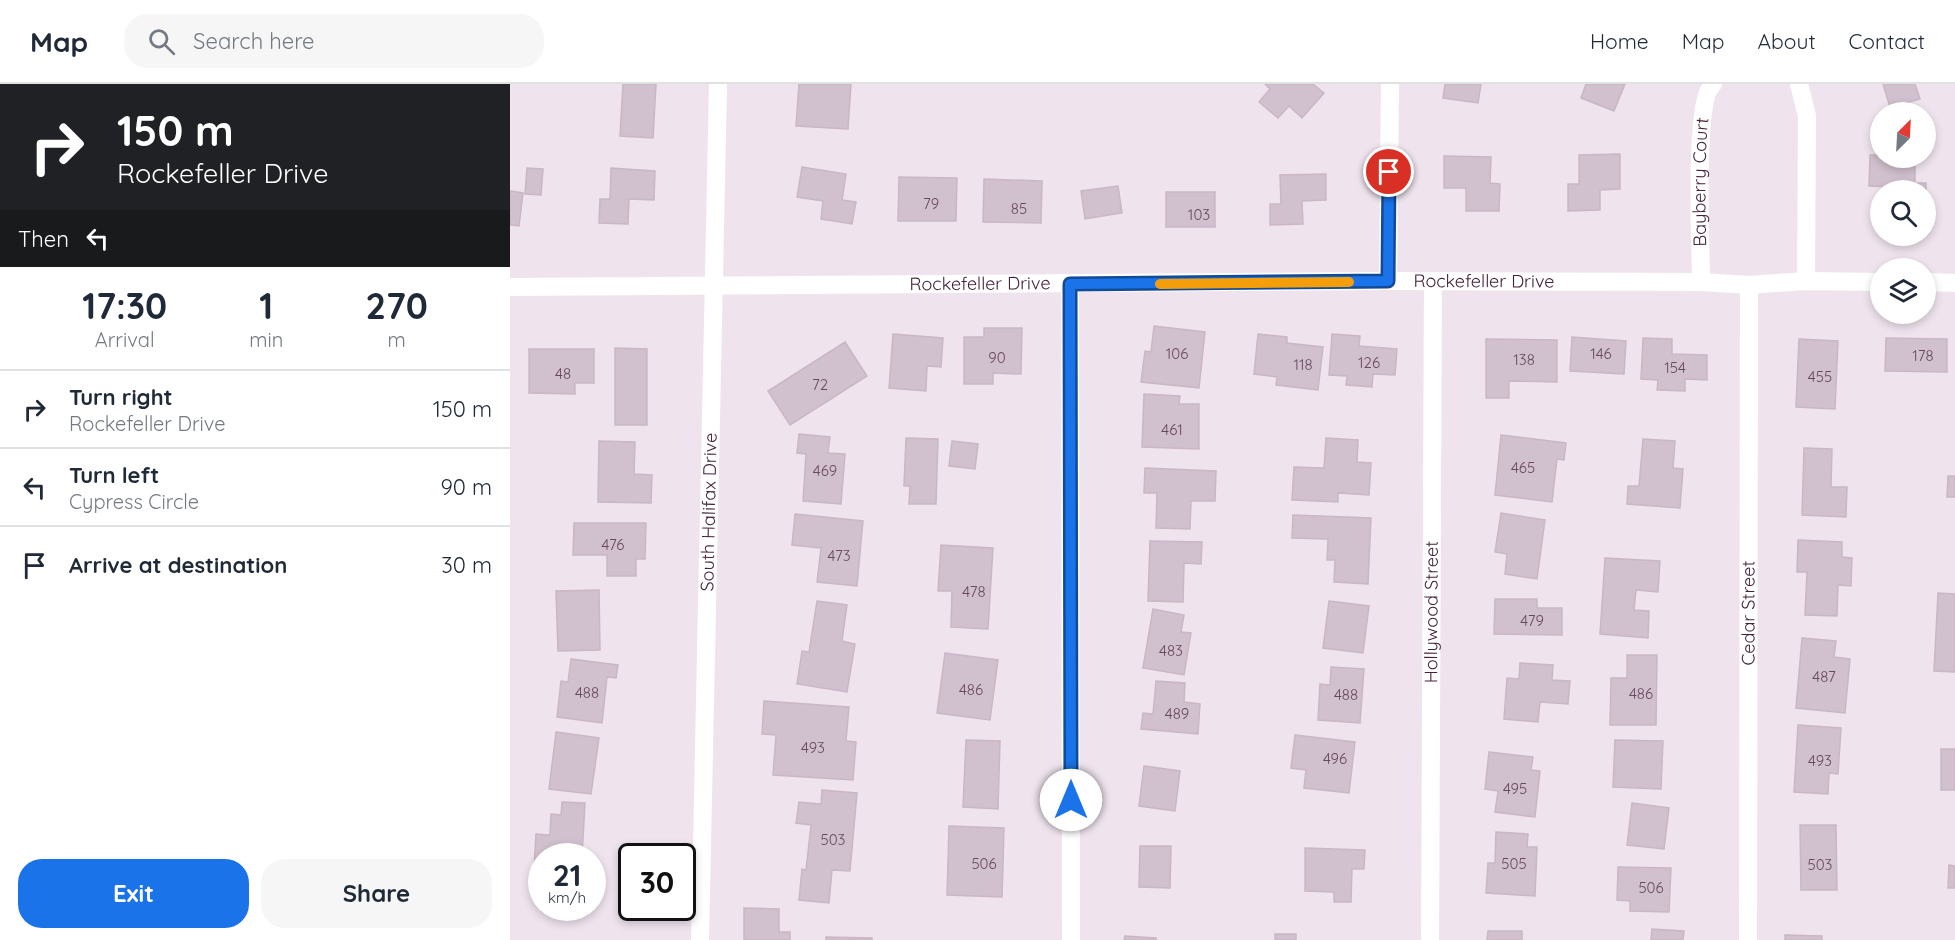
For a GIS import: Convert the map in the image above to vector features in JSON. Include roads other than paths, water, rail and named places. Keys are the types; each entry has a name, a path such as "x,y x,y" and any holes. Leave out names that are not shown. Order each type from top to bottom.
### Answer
{"street":[{"name":"South Halifax Drive","path":"700,940 718,84"},
{"path":"1388,281 1390,84"},
{"name":"Bayberry Court","path":"1701,282 1700,124 1707,89 1713,84"},
{"path":"1799,84 1807,116 1806,281"},
{"name":"Rockefeller Drive","path":"510,287 1388,281 1433,283 1701,282 1749,285 1806,281 1870,282"},
{"path":"1936,282 1955,283"},
{"name":"Hollywood Street","path":"1430,940 1433,283"},
{"path":"1070,284 1071,940"},
{"name":"Cedar Street","path":"1748,940 1749,285"}]}
